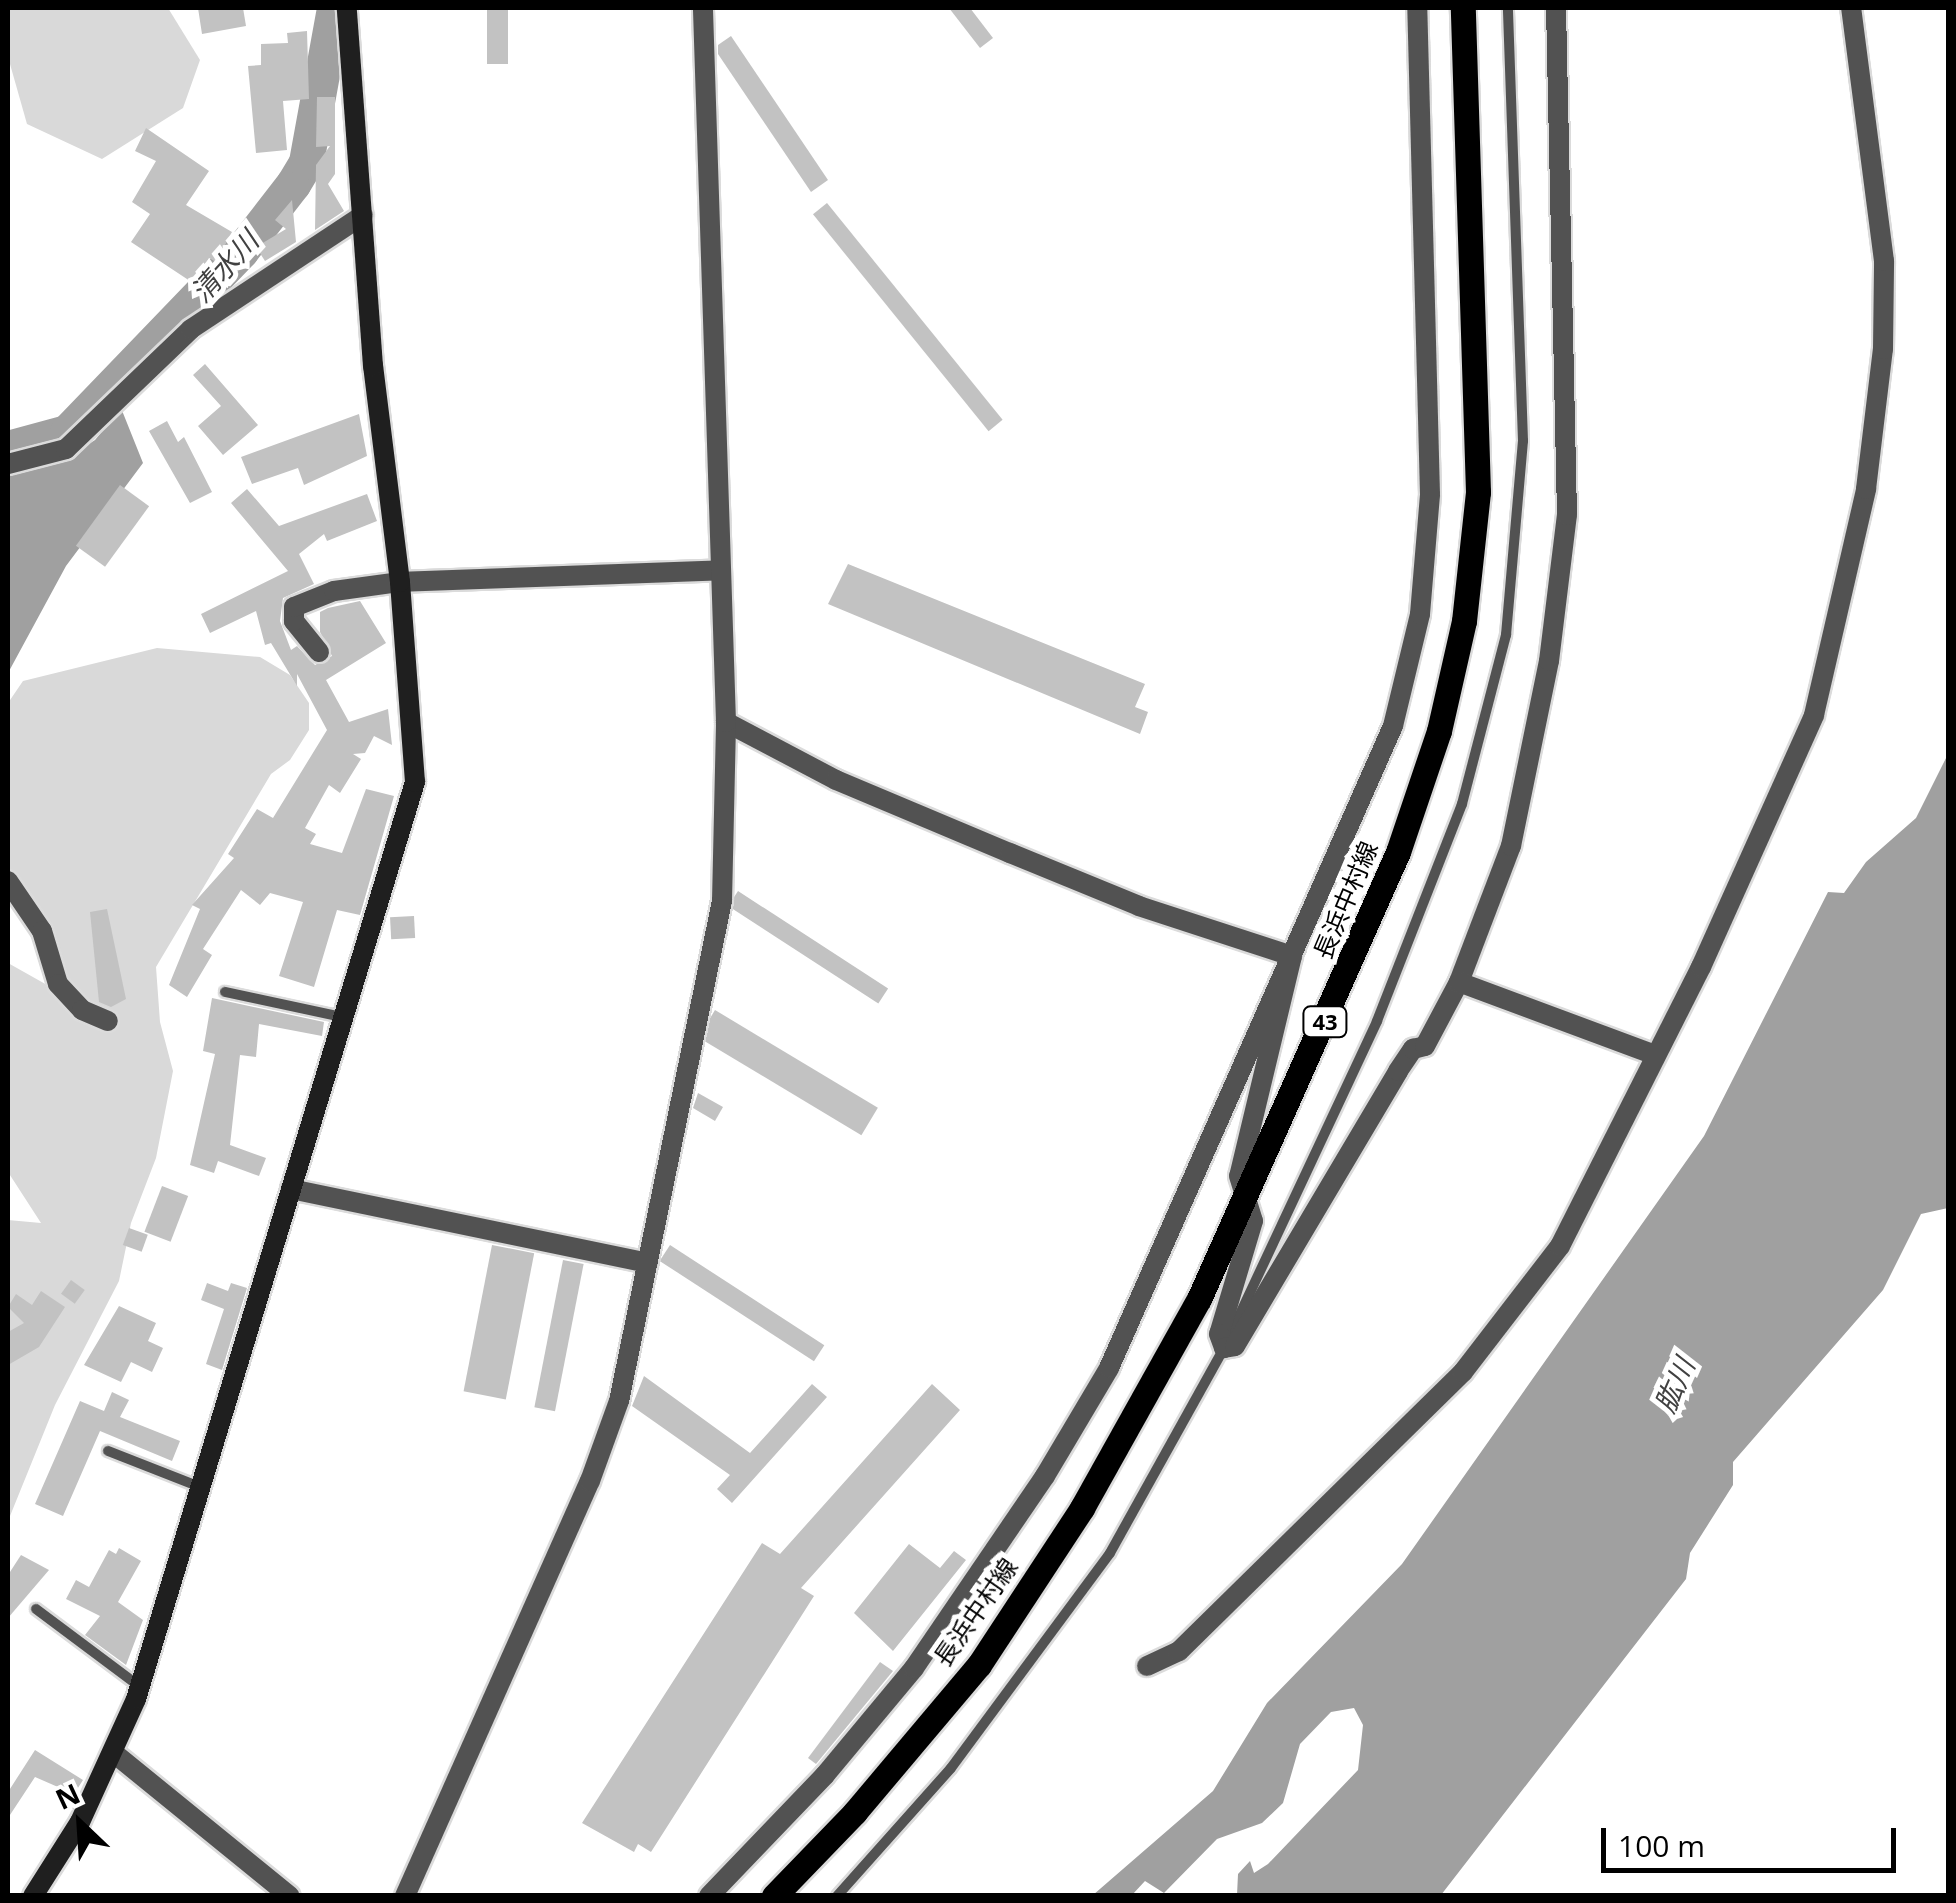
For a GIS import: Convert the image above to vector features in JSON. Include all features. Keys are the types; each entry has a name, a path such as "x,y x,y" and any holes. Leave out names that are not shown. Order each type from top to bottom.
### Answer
{"main road":[{"name":"長浜中村線","path":"774,1896 856,1812 978,1665 1082,1508 1199,1299 1398,852 1440,732 1464,620 1478,492 1463,8"}],"street":[{"path":"33,1896 115,1754 140,1686 415,782 400,582 373,366 347,8"},
{"path":"405,1896 590,1481 619,1400 722,901 726,722 704,8"},
{"path":"709,1896 824,1775 914,1668 1045,1476 1160,1264 1188,1200 1196,1164 1393,726 1420,614 1430,494 1417,8"},
{"path":"1292,956 1239,1176 1253,1221 1225,1304 1219,1334 1224,1348 1248,1332 1398,1071 1414,1049 1425,1046 1459,982 1511,846 1549,661 1567,515 1556,8"},
{"path":"1147,1666 1179,1651 1463,1372 1560,1246 1655,1055 1814,715 1866,489 1883,349 1884,261 1851,8"},
{"path":"8,464 66,448 191,329 363,215"},
{"path":"320,652 294,621 294,608 334,591 400,582 720,570"},
{"path":"726,722 836,780 1010,853 1140,906 1292,956"},
{"path":"8,881 42,932 58,984 82,1010 108,1021"},
{"path":"1459,982 1655,1055"},
{"path":"291,1189 646,1263"},
{"path":"115,1754 290,1896"}],"lane":[{"path":"837,1896 951,1768 1110,1553 1224,1348 1376,1021 1462,804 1506,635 1523,441 1508,8"},
{"path":"225,992 342,1018"},
{"path":"108,1451 200,1488"},
{"path":"36,1609 140,1686"}],"shaded area":[{"path":"8,8 168,8 200,60 183,108 102,159 27,124 8,57"},
{"path":"157,648 260,657 290,675 309,703 309,730 290,760 271,774 156,967 160,1022 173,1071 156,1158 131,1223 119,1281 55,1405 8,1521 8,1220 41,1223 8,1172 8,963 56,990 24,890 8,871 8,703 23,681"}],"water":[{"path":"121,408 143,463 66,566 8,673 8,474 70,456 95,440"},
{"name":"肱川","path":"1948,754 1948,1208 1921,1214 1883,1290 1733,1462 1733,1485 1690,1553 1686,1579 1441,1895 1237,1895 1238,1874 1250,1861 1254,1873 1268,1864 1358,1770 1363,1725 1354,1708 1331,1712 1300,1744 1283,1803 1262,1823 1217,1839 1164,1893 1145,1881 1132,1895 1093,1895 1213,1791 1267,1703 1402,1564 1704,1136 1828,892 1844,893 1866,862 1916,818"}],"building":[{"path":"198,8 243,8 246,26 202,34"},
{"path":"487,8 508,8 508,64 487,64"},
{"path":"949,8 970,8 993,38 980,48"},
{"path":"307,31 309,99 283,101 287,150 256,153 248,66 261,65 261,44 288,43 287,33"},
{"path":"731,36 828,180 811,192 718,54 718,45"},
{"path":"317,97 335,97 335,174 328,184 344,211 315,230 316,165 330,146 316,147"},
{"path":"146,128 209,171 186,205 232,232 216,262 209,258 193,283 131,242 150,214 132,202 156,161 135,151"},
{"path":"292,200 296,242 265,261 256,247 286,229 275,220"},
{"path":"827,203 1003,420 989,431 813,214"},
{"path":"205,364 258,425 223,455 198,426 221,406 193,375"},
{"path":"359,414 367,456 304,485 298,468 252,484 241,457"},
{"path":"167,421 178,442 184,437 212,492 190,503 149,431"},
{"path":"120,485 149,506 105,567 76,546"},
{"path":"247,489 279,526 367,494 377,521 327,541 324,534 299,554 314,584 283,598 280,621 291,650 297,646 315,665 332,656 320,632 320,612 328,608 360,601 386,643 326,680 349,722 388,709 392,745 374,736 365,753 353,754 361,759 340,793 329,785 305,828 316,834 310,844 342,853 366,789 394,796 360,915 337,910 314,987 279,976 303,902 270,893 260,905 241,890 203,949 212,955 187,997 169,985 200,909 192,905 234,858 228,854 257,809 273,818 327,730 297,674 297,686 271,643 265,645 256,611 210,633 201,614 288,571 231,503"},
{"path":"848,564 1145,684 1135,707 1148,712 1140,734 828,604"},
{"path":"738,891 888,988 878,1004 728,906"},
{"path":"107,909 126,999 111,1007 99,1002 90,912"},
{"path":"414,916 415,938 391,939 390,917"},
{"path":"212,998 324,1022 322,1036 259,1024 256,1057 240,1055 230,1145 266,1158 259,1176 218,1161 214,1173 190,1165 215,1054 203,1051"},
{"path":"715,1010 878,1108 861,1135 699,1037"},
{"path":"698,1093 723,1107 715,1121 693,1108"},
{"path":"162,1186 188,1196 171,1242 144,1232"},
{"path":"129,1228 148,1235 142,1252 123,1245"},
{"path":"492,1245 534,1253 506,1399 464,1391"},
{"path":"670,1245 824,1345 814,1361 660,1261"},
{"path":"563,1260 584,1264 555,1411 534,1407"},
{"path":"71,1280 85,1290 75,1304 61,1294"},
{"path":"207,1283 228,1291 231,1283 247,1288 222,1370 206,1364 224,1309 201,1300"},
{"path":"41,1291 65,1307 39,1347 8,1365 8,1332 24,1323 8,1307 16,1294 32,1305"},
{"path":"119,1306 156,1323 148,1341 163,1348 152,1372 131,1362 121,1382 84,1365"},
{"path":"644,1376 750,1453 812,1384 827,1397 732,1503 717,1489 730,1475 632,1406"},
{"path":"932,1384 960,1410 801,1588 814,1596 651,1852 638,1844 634,1852 582,1823 762,1543 780,1554"},
{"path":"112,1392 129,1400 120,1417 180,1441 172,1461 100,1431 63,1516 35,1504 80,1401 104,1411"},
{"path":"909,1544 940,1568 954,1551 966,1560 893,1651 854,1613"},
{"path":"119,1548 141,1561 118,1602 143,1620 126,1665 85,1635 100,1616 66,1599 76,1580 89,1587 109,1550 116,1554"},
{"path":"21,1555 49,1570 8,1618 8,1575"},
{"path":"880,1662 893,1671 816,1764 808,1758"},
{"path":"35,1750 83,1780 74,1794 35,1777 8,1818 8,1792"}],"waterway":[{"name":"清水川","path":"8,448 67,432 241,251 293,184 306,162 334,8"}]}
